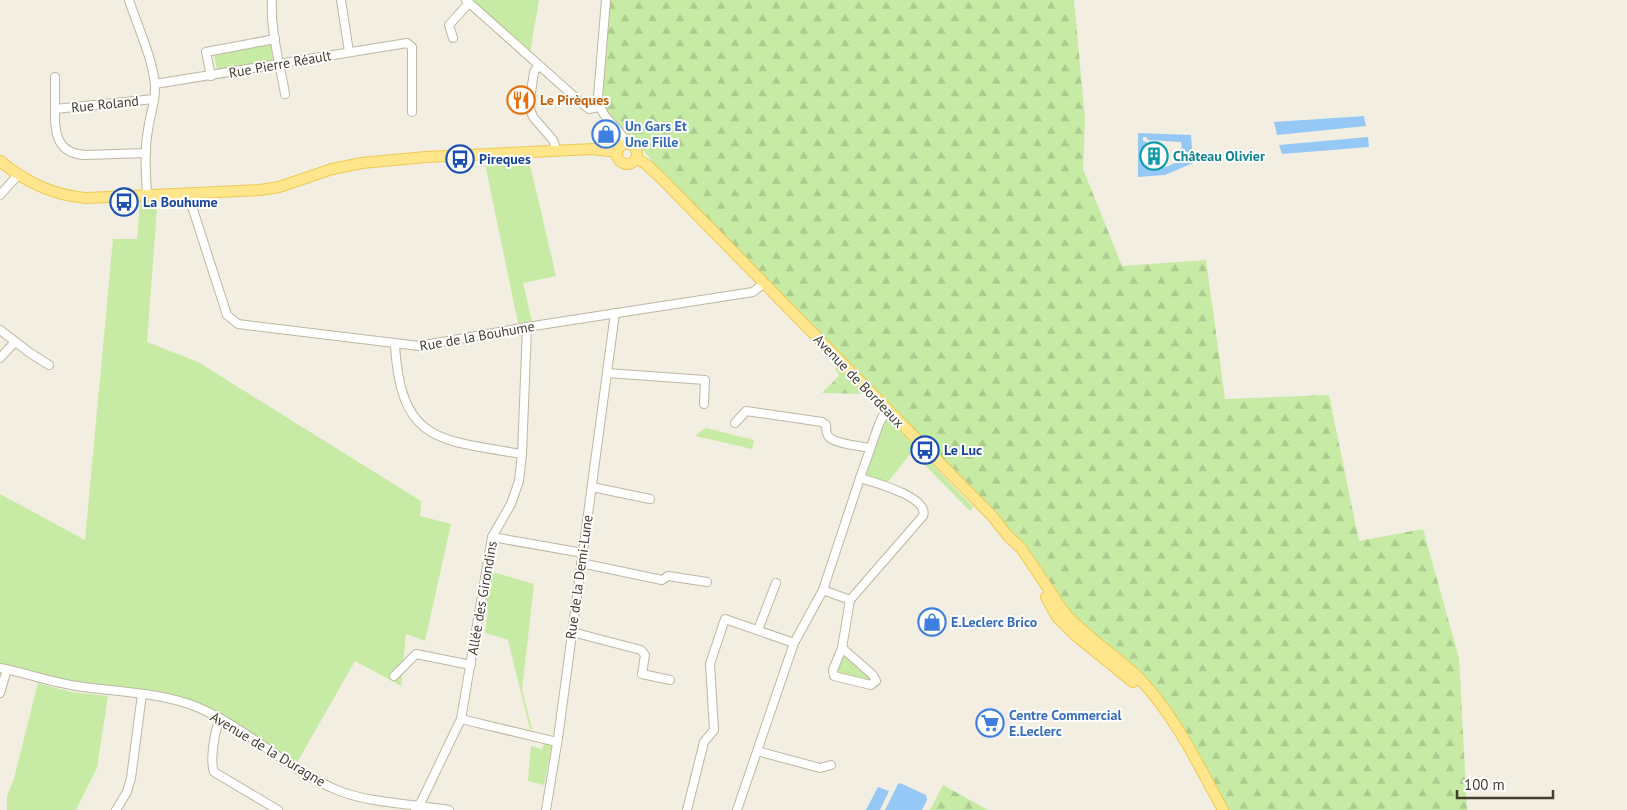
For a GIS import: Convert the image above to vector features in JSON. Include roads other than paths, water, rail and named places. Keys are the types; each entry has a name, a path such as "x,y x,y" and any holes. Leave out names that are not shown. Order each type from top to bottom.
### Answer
{"main road":[{"path":"626,143 636,148 638,153 632,163 626,164 620,161 617,152 620,146 626,143"},
{"path":"0,161 18,175 38,186 68,196 86,198 266,189 332,169 362,163 426,156 593,150 617,152"},
{"name":"Avenue de Bordeaux","path":"636,158 661,178 886,410 993,517 1007,535 1021,548 1071,620 1135,675 1167,712 1180,732"},
{"path":"1007,535 1029,567 1057,617 1075,635 1154,700 1180,732 1223,810"}],"street":[{"path":"129,0 151,65 155,84 146,153 147,196"},
{"path":"272,0 271,9 275,39 285,94"},
{"name":"Rue Pierre Réault","path":"341,0 349,52"},
{"path":"606,0 598,87 600,107 603,114 621,134 626,143"},
{"path":"453,38 449,25 467,2 589,109 600,107"},
{"name":"Rue Pierre Réault","path":"211,76 206,52 275,39"},
{"name":"Rue Pierre Réault","path":"155,84 407,43 412,47 412,112"},
{"path":"539,65 534,72 528,106 533,117 554,140 557,151"},
{"name":"Rue Roland","path":"55,77 55,127 58,139 66,150 78,155 146,153"},
{"name":"Rue Roland","path":"55,109 154,99"},
{"path":"0,195 18,175"},
{"name":"Rue de la Bouhume","path":"188,194 227,316 238,324 395,345 418,346 753,292 764,283"},
{"name":"Rue de la Demi-Lune","path":"546,810 557,742 615,313"},
{"name":"Allée des Girondins","path":"417,807 461,719 492,537 519,481 522,454 527,327"},
{"path":"0,330 49,365"},
{"path":"0,358 15,342"},
{"path":"395,345 398,378 403,394 413,415 426,430 456,442 522,454"},
{"path":"607,373 705,380 704,404"},
{"path":"737,810 794,643 823,590 870,448 886,410"},
{"path":"735,424 746,411 822,422 826,425 826,433 829,437 870,448"},
{"path":"842,648 873,675 876,681 871,685 834,676 833,670 842,648 850,600 923,516 925,511 911,497 860,478"},
{"path":"592,486 650,499"},
{"path":"492,537 583,553"},
{"path":"581,563 662,580 668,576 707,582"},
{"path":"758,630 776,583"},
{"path":"823,590 850,600"},
{"path":"687,810 704,742 714,730 710,664 725,619 794,643"},
{"path":"572,632 641,650 645,655 642,674 670,680"},
{"path":"394,676 416,654 470,665"},
{"path":"0,693 3,668"},
{"name":"Avenue de la Duragne","path":"3,668 76,686 142,694 196,706 221,719 336,790 364,798 448,810"},
{"path":"116,810 127,792 131,778 142,694"},
{"path":"221,719 216,734 211,765 214,772 278,810"},
{"path":"461,719 557,742"},
{"path":"757,751 820,768 831,765"}],"water":[{"path":"1364,116 1366,126 1277,135 1274,122"},
{"path":"1138,133 1191,135 1193,163 1165,175 1138,177","holes":["1143,137 1146,137 1148,140 1181,142 1183,159 1166,167 1144,167 1144,161 1147,160 1147,142 1143,141"]},
{"path":"1368,137 1369,147 1282,154 1279,145"},
{"path":"900,783 926,795 927,800 922,810 885,810"},
{"path":"878,787 889,791 880,810 866,810"}],"place":[{"name":"Le Pirèques","path":"521,100"},
{"name":"Un Gars Et Une Fille","path":"606,134"},
{"name":"Château Olivier","path":"1154,156"},
{"name":"Pireques","path":"460,159"},
{"name":"La Bouhume","path":"124,202"},
{"name":"Le Luc","path":"925,450"},
{"name":"E.Leclerc Brico","path":"932,622"},
{"name":"Centre Commercial E.Leclerc","path":"990,723"}]}
